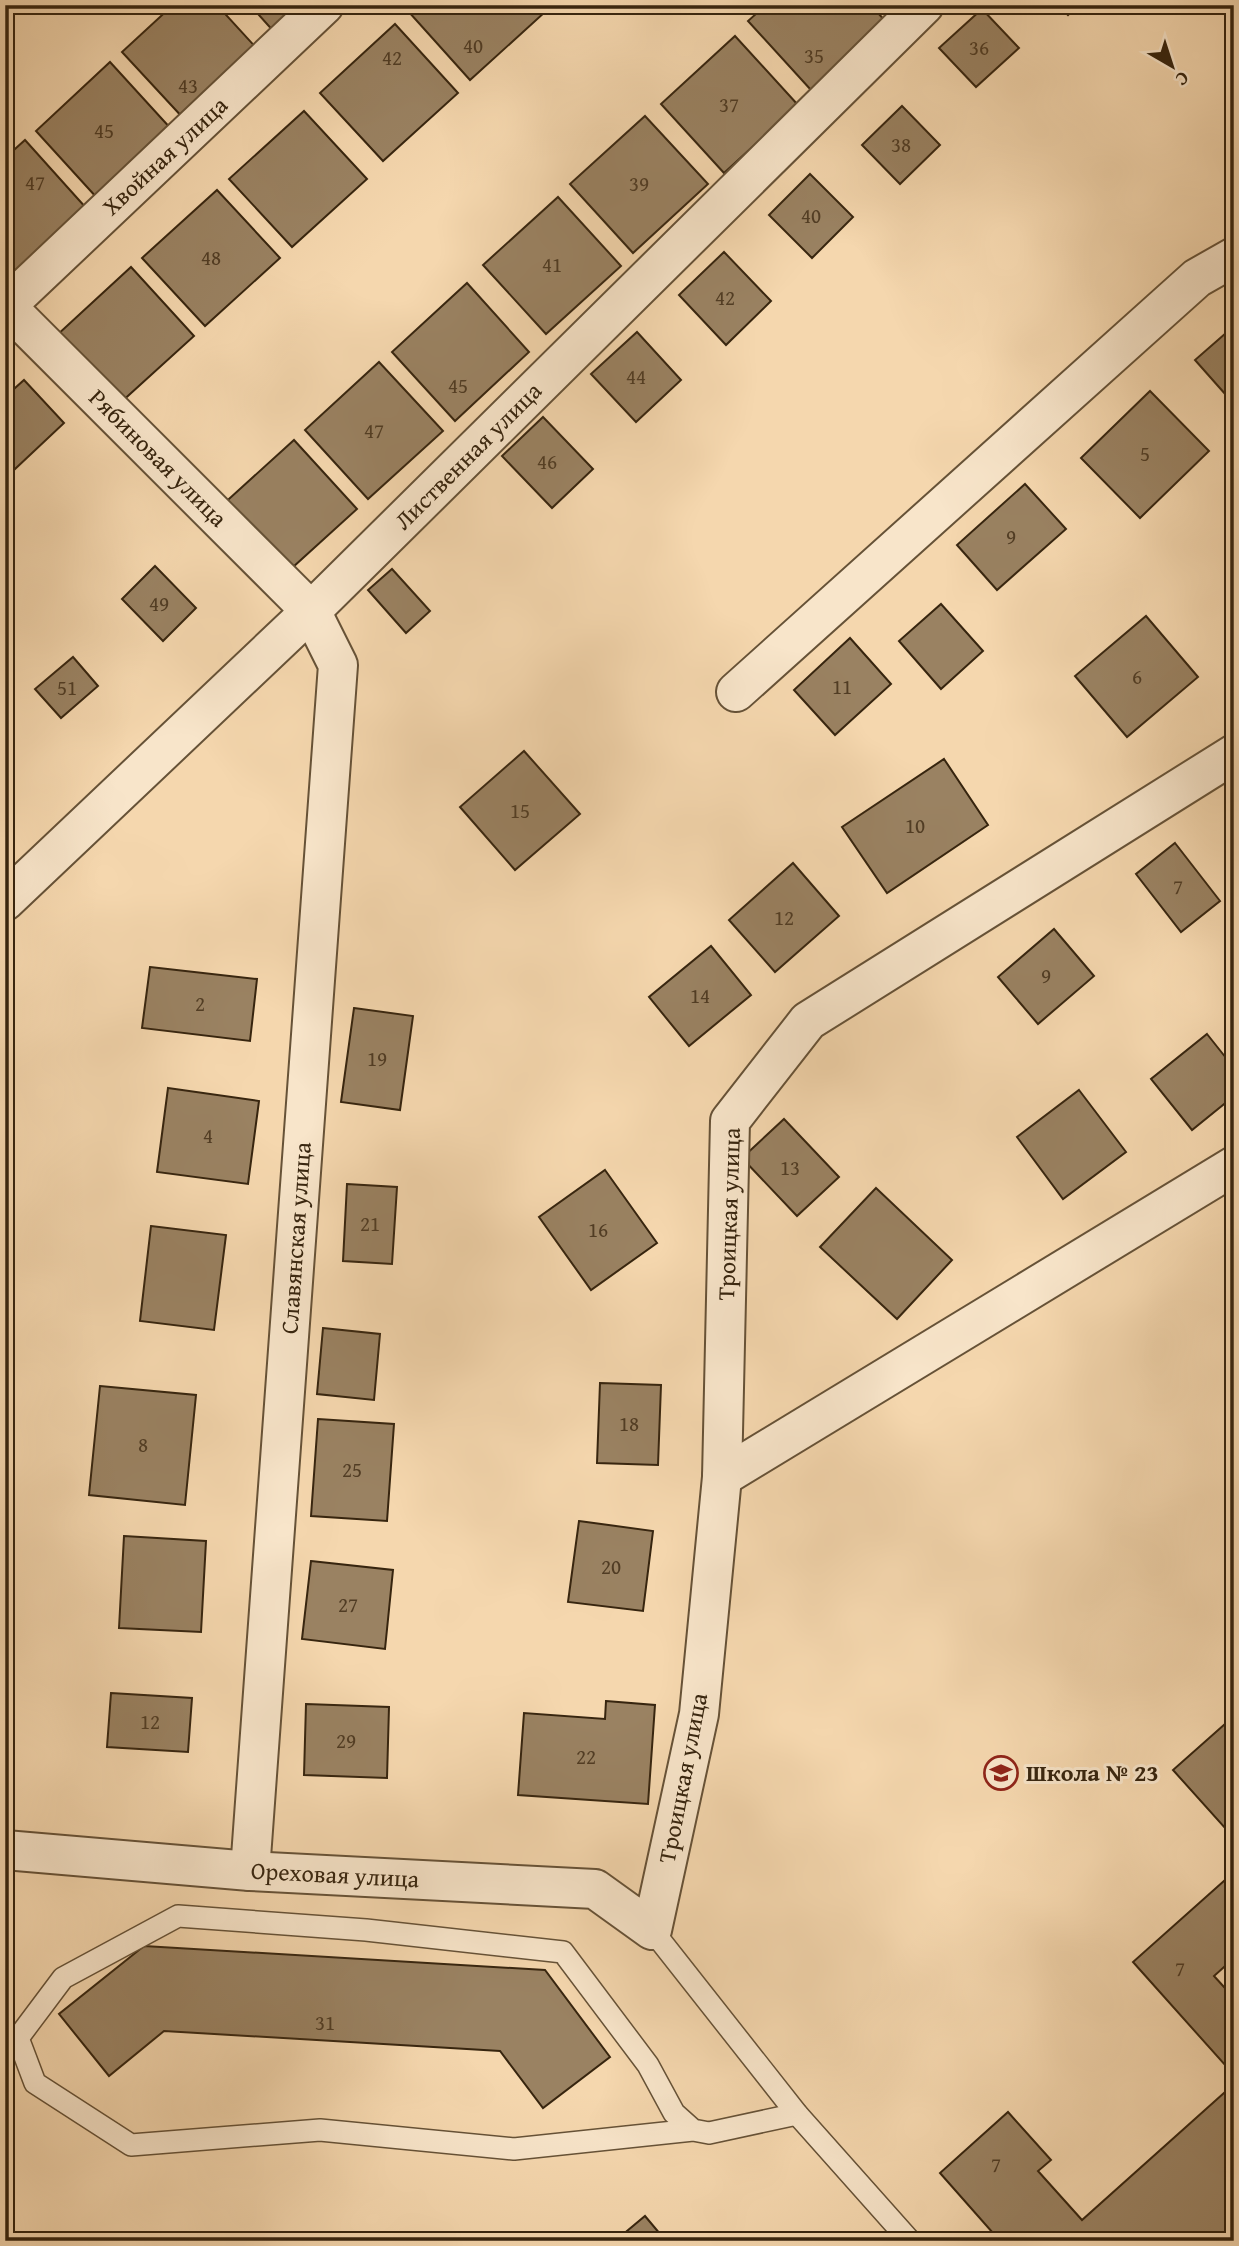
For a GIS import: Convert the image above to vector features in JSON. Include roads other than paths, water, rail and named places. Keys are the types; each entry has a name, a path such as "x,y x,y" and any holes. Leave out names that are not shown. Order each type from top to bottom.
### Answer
{"street":[{"name":"Хвойная улица","path":"6,306 324,5"},
{"name":"Лиственная улица","path":"5,901 311,611 924,5"},
{"path":"736,692 1197,278 1234,257"},
{"name":"Рябиновая улица","path":"6,306 311,611"},
{"name":"Славянская улица","path":"250,1871 338,665 311,611"},
{"name":"Троицкая улица","path":"652,1930 699,1714 722,1477 730,1121 808,1021 1234,754"},
{"path":"722,1477 1234,1166"},
{"name":"Ореховая улица","path":"5,1850 250,1871 595,1889 652,1930"}],"lane":[{"path":"693,2130 674,2113 648,2066 563,1952 366,1930 178,1916 63,1978 18,2038 35,2083 131,2145 320,2130 514,2149 693,2130 709,2133 797,2114"},
{"path":"652,1930 797,2114 910,2241"}],"place":[{"name":"Школа № 23","path":"1001,1773"}]}
